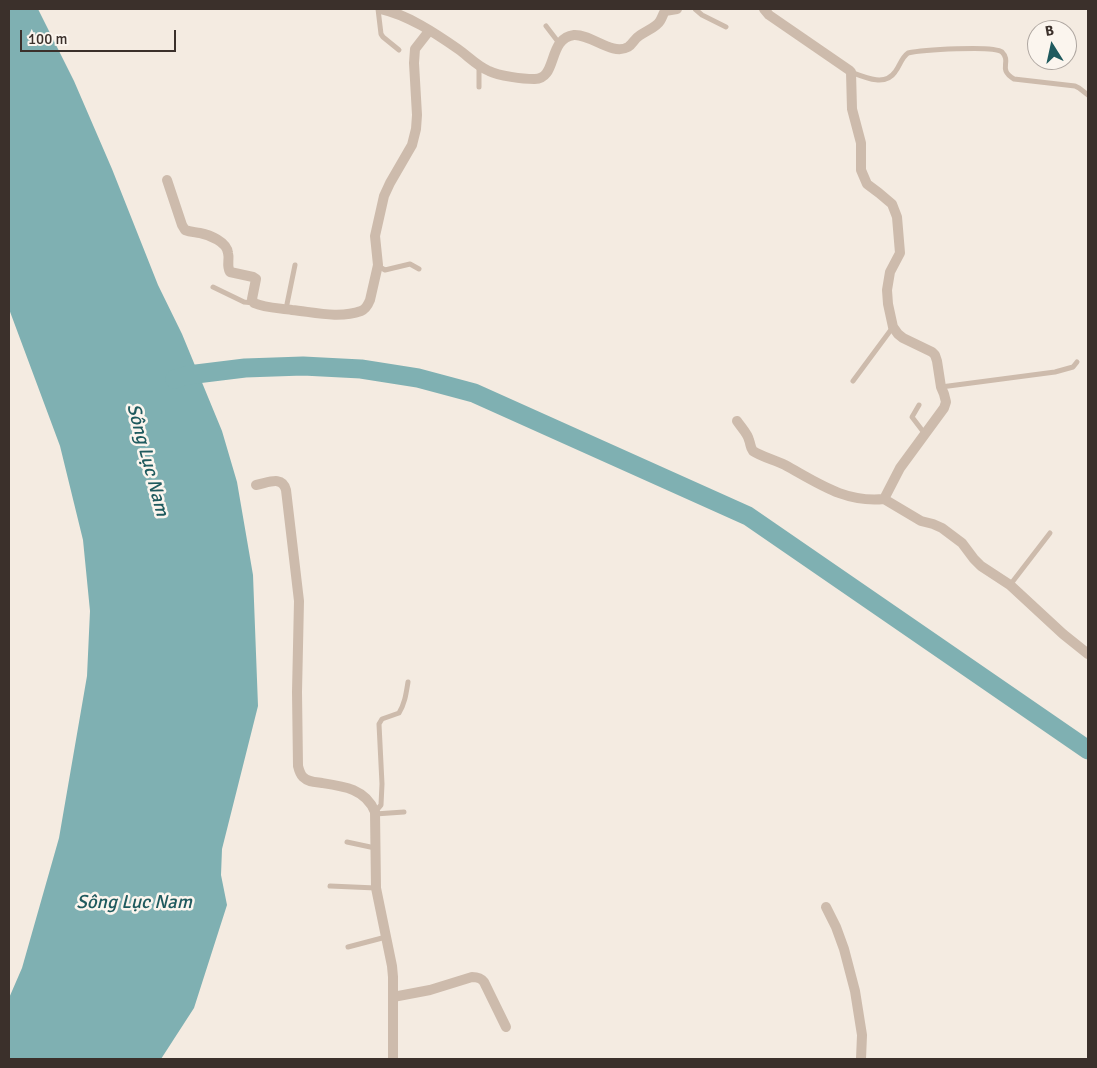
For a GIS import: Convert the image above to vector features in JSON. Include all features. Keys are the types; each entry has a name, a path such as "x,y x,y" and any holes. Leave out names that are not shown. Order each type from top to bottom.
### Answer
{"street":[{"path":"380,9 405,16 458,49 488,71 536,80 549,69 559,43 566,38 577,35 611,48 622,49 628,47 638,37 659,23 664,11 678,9"},
{"path":"764,9 769,15 831,56 851,72 852,109 861,143 861,170 867,184 892,204 896,217 900,254 890,272 887,290 893,327 903,338 929,350 938,361 941,386 946,402 944,408 900,468 884,500"},
{"path":"167,180 185,230 211,236 222,243 228,251 228,270 253,276 256,279 252,299 254,303 270,307 338,314 364,310 370,300 378,265 375,236 384,196 412,145 416,129 415,49 429,31"},
{"path":"737,421 749,438 751,448 755,452 833,491 864,500 884,500 921,520 942,528 962,543 981,566 1010,585 1063,634 1088,654"},
{"path":"256,485 281,481 286,490 299,601 297,692 298,766 300,774 310,781 352,789 367,799 375,813 376,888 392,966 393,1059"},
{"path":"826,907 844,949 855,991 862,1035 861,1059"},
{"path":"393,997 430,990 472,977 478,977 484,982 506,1028"}],"lane":[{"path":"380,9 381,34 399,50"},
{"path":"695,9 702,15 726,27"},
{"path":"546,26 559,43"},
{"path":"851,72 878,80 890,78 903,56 908,53 977,48 994,49 1003,53 1006,58 1007,74 1014,79 1075,86 1088,95"},
{"path":"479,66 479,87"},
{"path":"286,309 295,264"},
{"path":"378,265 384,270 410,264 419,269"},
{"path":"213,288 244,302 254,303"},
{"path":"853,381 893,327"},
{"path":"941,386 1055,372 1073,367 1077,362"},
{"path":"919,405 912,417 924,434"},
{"path":"1010,585 1050,533"},
{"path":"375,813 382,805 379,724 382,719 399,713 405,700 408,682"},
{"path":"375,813 404,812"},
{"path":"347,842 375,848"},
{"path":"330,886 376,888"},
{"path":"348,947 386,937"}],"water":[{"name":"Sông Lục Nam","path":"9,9 38,9 74,81 112,169 158,285 182,334 222,431 237,482 253,575 258,706 222,849 221,875 227,905 194,1008 161,1059 9,1059 9,998 22,968 59,838 87,676 90,611 83,540 60,446 9,309"}],"waterway":[{"path":"175,379 188,375 245,368 303,366 361,369 418,378 474,393 748,516 1088,750"}]}
